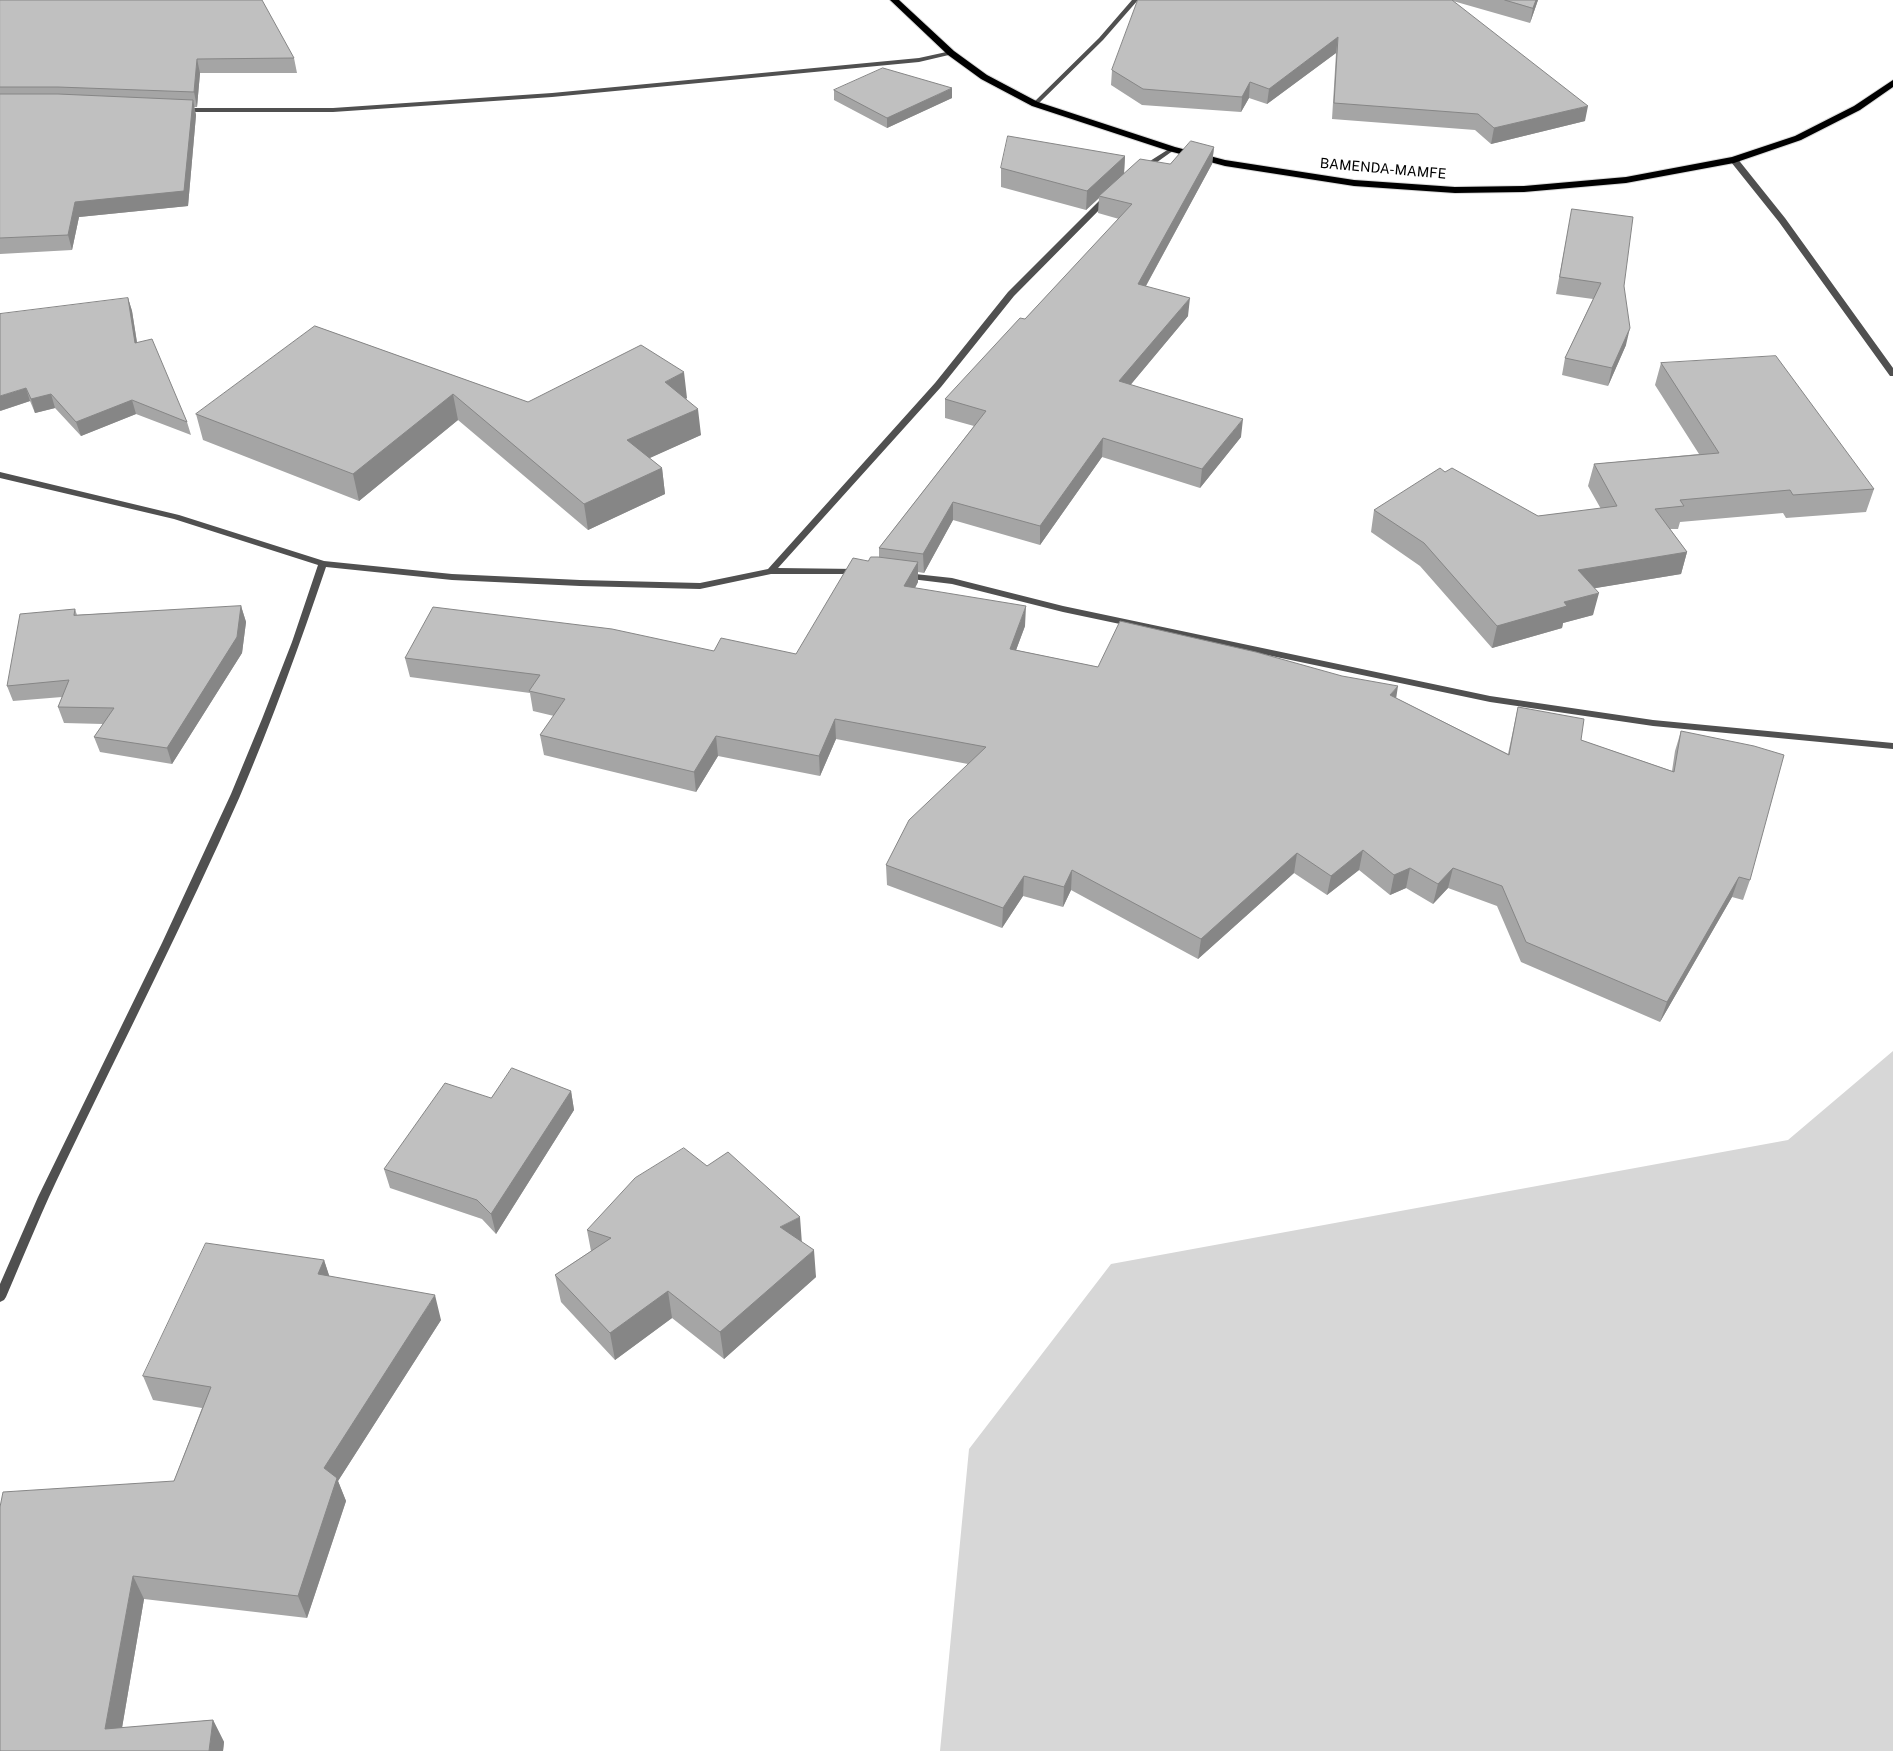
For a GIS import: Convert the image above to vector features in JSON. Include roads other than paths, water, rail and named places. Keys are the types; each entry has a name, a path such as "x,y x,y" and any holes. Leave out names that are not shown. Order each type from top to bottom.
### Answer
{"highway":[{"name":"BAMENDA-MAMFE","path":"894,0 951,53 984,77 1035,104 1172,149 1225,163 1354,183 1455,190 1524,189 1626,180 1734,160 1798,138 1857,108 1893,82"}],"street":[{"path":"1035,104 1101,39 1136,0"},
{"path":"170,109 333,110 552,95 919,60 951,53"},
{"path":"1136,173 1172,149"},
{"path":"1734,160 1782,220 1893,374"},
{"path":"771,571 938,385 1012,294 1073,230 1115,191"},
{"path":"0,475 176,518 322,564 452,577 691,586 700,586 771,571 869,572"},
{"path":"0,1297 58,1166 97,1090 213,846 270,716 322,564"},
{"path":"897,574 952,581 1063,609 1490,699 1653,723 1893,746"}]}
